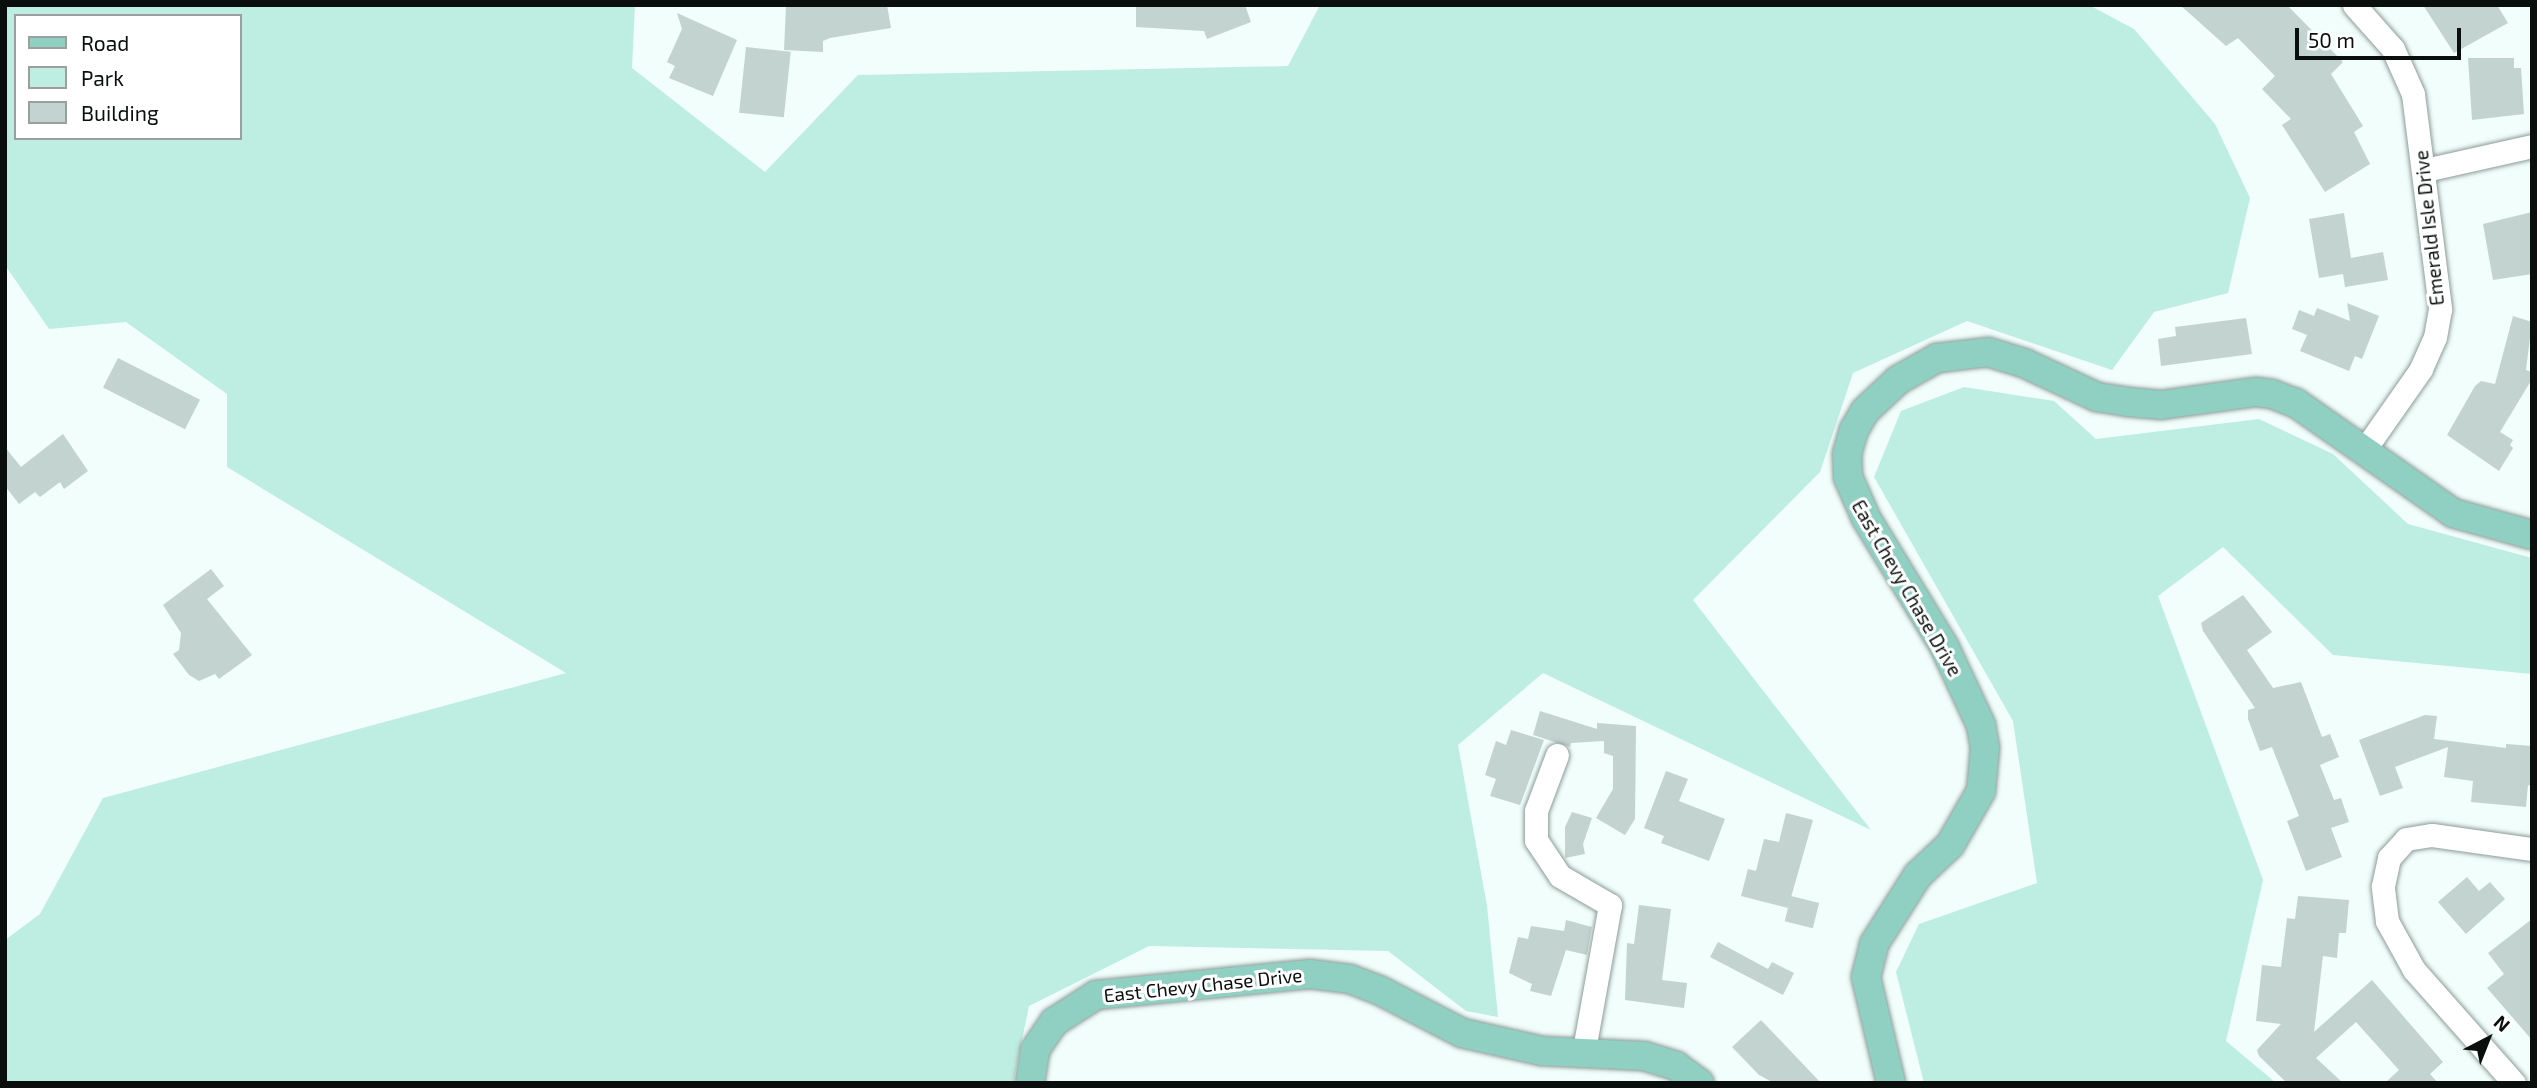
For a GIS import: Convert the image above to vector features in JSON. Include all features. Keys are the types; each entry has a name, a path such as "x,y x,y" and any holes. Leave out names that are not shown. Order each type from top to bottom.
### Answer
{"main road":[{"name":"East Chevy Chase Drive","path":"1891,1083 1866,977 1874,944 1909,886 1950,845 1981,791 1985,748 1981,725 1944,646 1853,494 1847,454 1865,411 1898,380 1937,358 1988,352 2024,363 2097,397 2129,402 2161,405 2256,392 2272,394 2297,403 2453,513 2532,535"},
{"name":"East Chevy Chase Drive","path":"1030,1083 1035,1050 1054,1022 1096,995 1310,974 1350,979 1379,990 1462,1032 1542,1051 1644,1056 1675,1066 1699,1083"}],"street":[{"name":"Emerald Isle Drive","path":"2354,5 2393,49 2413,94 2439,284 2435,337 2421,369 2365,449"},
{"path":"2425,170 2532,146"},
{"path":"1557,755 1536,811 1536,840 1560,876 1611,905 1583,1055"},
{"path":"2514,1083 2414,970 2387,921 2383,886 2389,858 2406,839 2432,835 2532,849"}],"green space":[{"path":"5,5 635,5 632,68 765,172 858,75 1288,66 1320,5 2089,5 2134,29 2215,124 2250,198 2228,293 2154,312 2112,370 1967,321 1853,373 1820,472 1693,600 1871,830 1543,673 1458,745 1487,906 1498,1017 1466,1011 1388,951 1149,946 1029,1006 1013,1083 5,1083 5,940 40,914 103,798 566,673 227,467 227,394 126,322 49,329 5,265"},
{"path":"1964,387 2054,401 2096,439 2259,419 2333,454 2408,524 2532,558 2532,674 2333,655 2223,547 2158,596 2263,880 2226,1041 2276,1083 1924,1083 1896,972 1919,924 2037,883 2013,721 1874,477 1901,411"}],"building":[{"path":"786,5 887,5 891,28 830,38 823,41 823,52 784,50"},
{"path":"1136,5 1245,5 1251,22 1207,39 1204,31 1136,27"},
{"path":"2180,5 2287,5 2343,62 2331,74 2363,126 2354,132 2370,164 2325,192 2282,125 2291,119 2262,89 2275,76 2238,38 2226,46"},
{"path":"2423,5 2497,5 2508,23 2454,53"},
{"path":"677,13 737,40 713,96 669,78 675,66 667,62 682,29"},
{"path":"746,47 791,52 784,117 739,113"},
{"path":"2468,58 2514,58 2514,68 2521,68 2524,114 2472,120"},
{"path":"2532,212 2532,274 2493,280 2483,224"},
{"path":"2344,213 2351,258 2383,252 2388,280 2345,287 2343,274 2319,278 2309,219"},
{"path":"2347,303 2379,316 2362,359 2355,356 2349,371 2300,351 2307,335 2292,329 2299,310 2314,316 2317,308 2350,321"},
{"path":"2513,316 2532,322 2526,370 2532,372 2532,379 2500,432 2513,440 2510,445 2513,448 2499,471 2447,435 2475,386 2481,381 2495,384"},
{"path":"2246,318 2252,354 2161,366 2158,339 2176,336 2175,327"},
{"path":"118,358 200,400 185,429 103,387"},
{"path":"63,434 88,471 64,489 60,482 40,497 35,492 19,504 5,486 5,447 21,467"},
{"path":"211,569 224,586 207,599 252,655 219,679 215,674 199,681 189,675 173,654 179,650 181,633 163,605"},
{"path":"2243,595 2272,632 2247,650 2273,688 2301,682 2322,737 2330,734 2339,757 2320,765 2334,800 2341,798 2349,822 2331,828 2342,857 2306,871 2287,821 2299,816 2272,747 2260,751 2248,719 2248,710 2255,708 2203,631 2201,623"},
{"path":"1540,711 1597,729 1597,723 1636,726 1635,819 1625,835 1596,818 1613,789 1613,756 1604,753 1604,741 1571,743 1570,747 1533,735"},
{"path":"2425,715 2437,716 2434,739 2506,748 2506,744 2532,746 2532,786 2528,785 2526,807 2471,802 2473,781 2444,777 2448,747 2395,767 2403,788 2380,796 2359,740"},
{"path":"1511,730 1544,740 1520,805 1490,796 1496,779 1485,775 1496,741 1506,745"},
{"path":"1666,771 1688,779 1679,801 1725,819 1709,861 1661,843 1664,836 1644,828"},
{"path":"1572,812 1592,818 1583,844 1585,854 1565,858 1565,827"},
{"path":"1786,813 1813,820 1788,908 1741,896 1748,869 1756,871 1764,839 1779,842"},
{"path":"2467,877 2479,891 2490,882 2505,899 2466,934 2438,902"},
{"path":"1791,896 1819,903 1813,928 1785,921"},
{"path":"2298,896 2349,900 2346,933 2339,933 2337,958 2323,956 2314,1032 2372,980 2443,1062 2430,1074 2438,1083 2385,1083 2399,1070 2356,1022 2316,1058 2343,1083 2287,1083 2259,1056 2257,1050 2281,1024 2256,1021 2262,965 2281,967 2287,918 2295,919"},
{"path":"1639,905 1671,909 1662,980 1687,983 1684,1008 1625,1000 1627,943 1634,944"},
{"path":"2532,919 2532,1040 2487,988 2504,974 2488,953"},
{"path":"1566,920 1592,927 1587,955 1566,950 1551,996 1530,991 1532,984 1509,973 1518,937 1528,939 1531,926 1564,931"},
{"path":"1718,942 1768,969 1772,962 1794,973 1783,995 1710,957"},
{"path":"1761,1020 1821,1083 1774,1083 1759,1075 1732,1047"}]}
